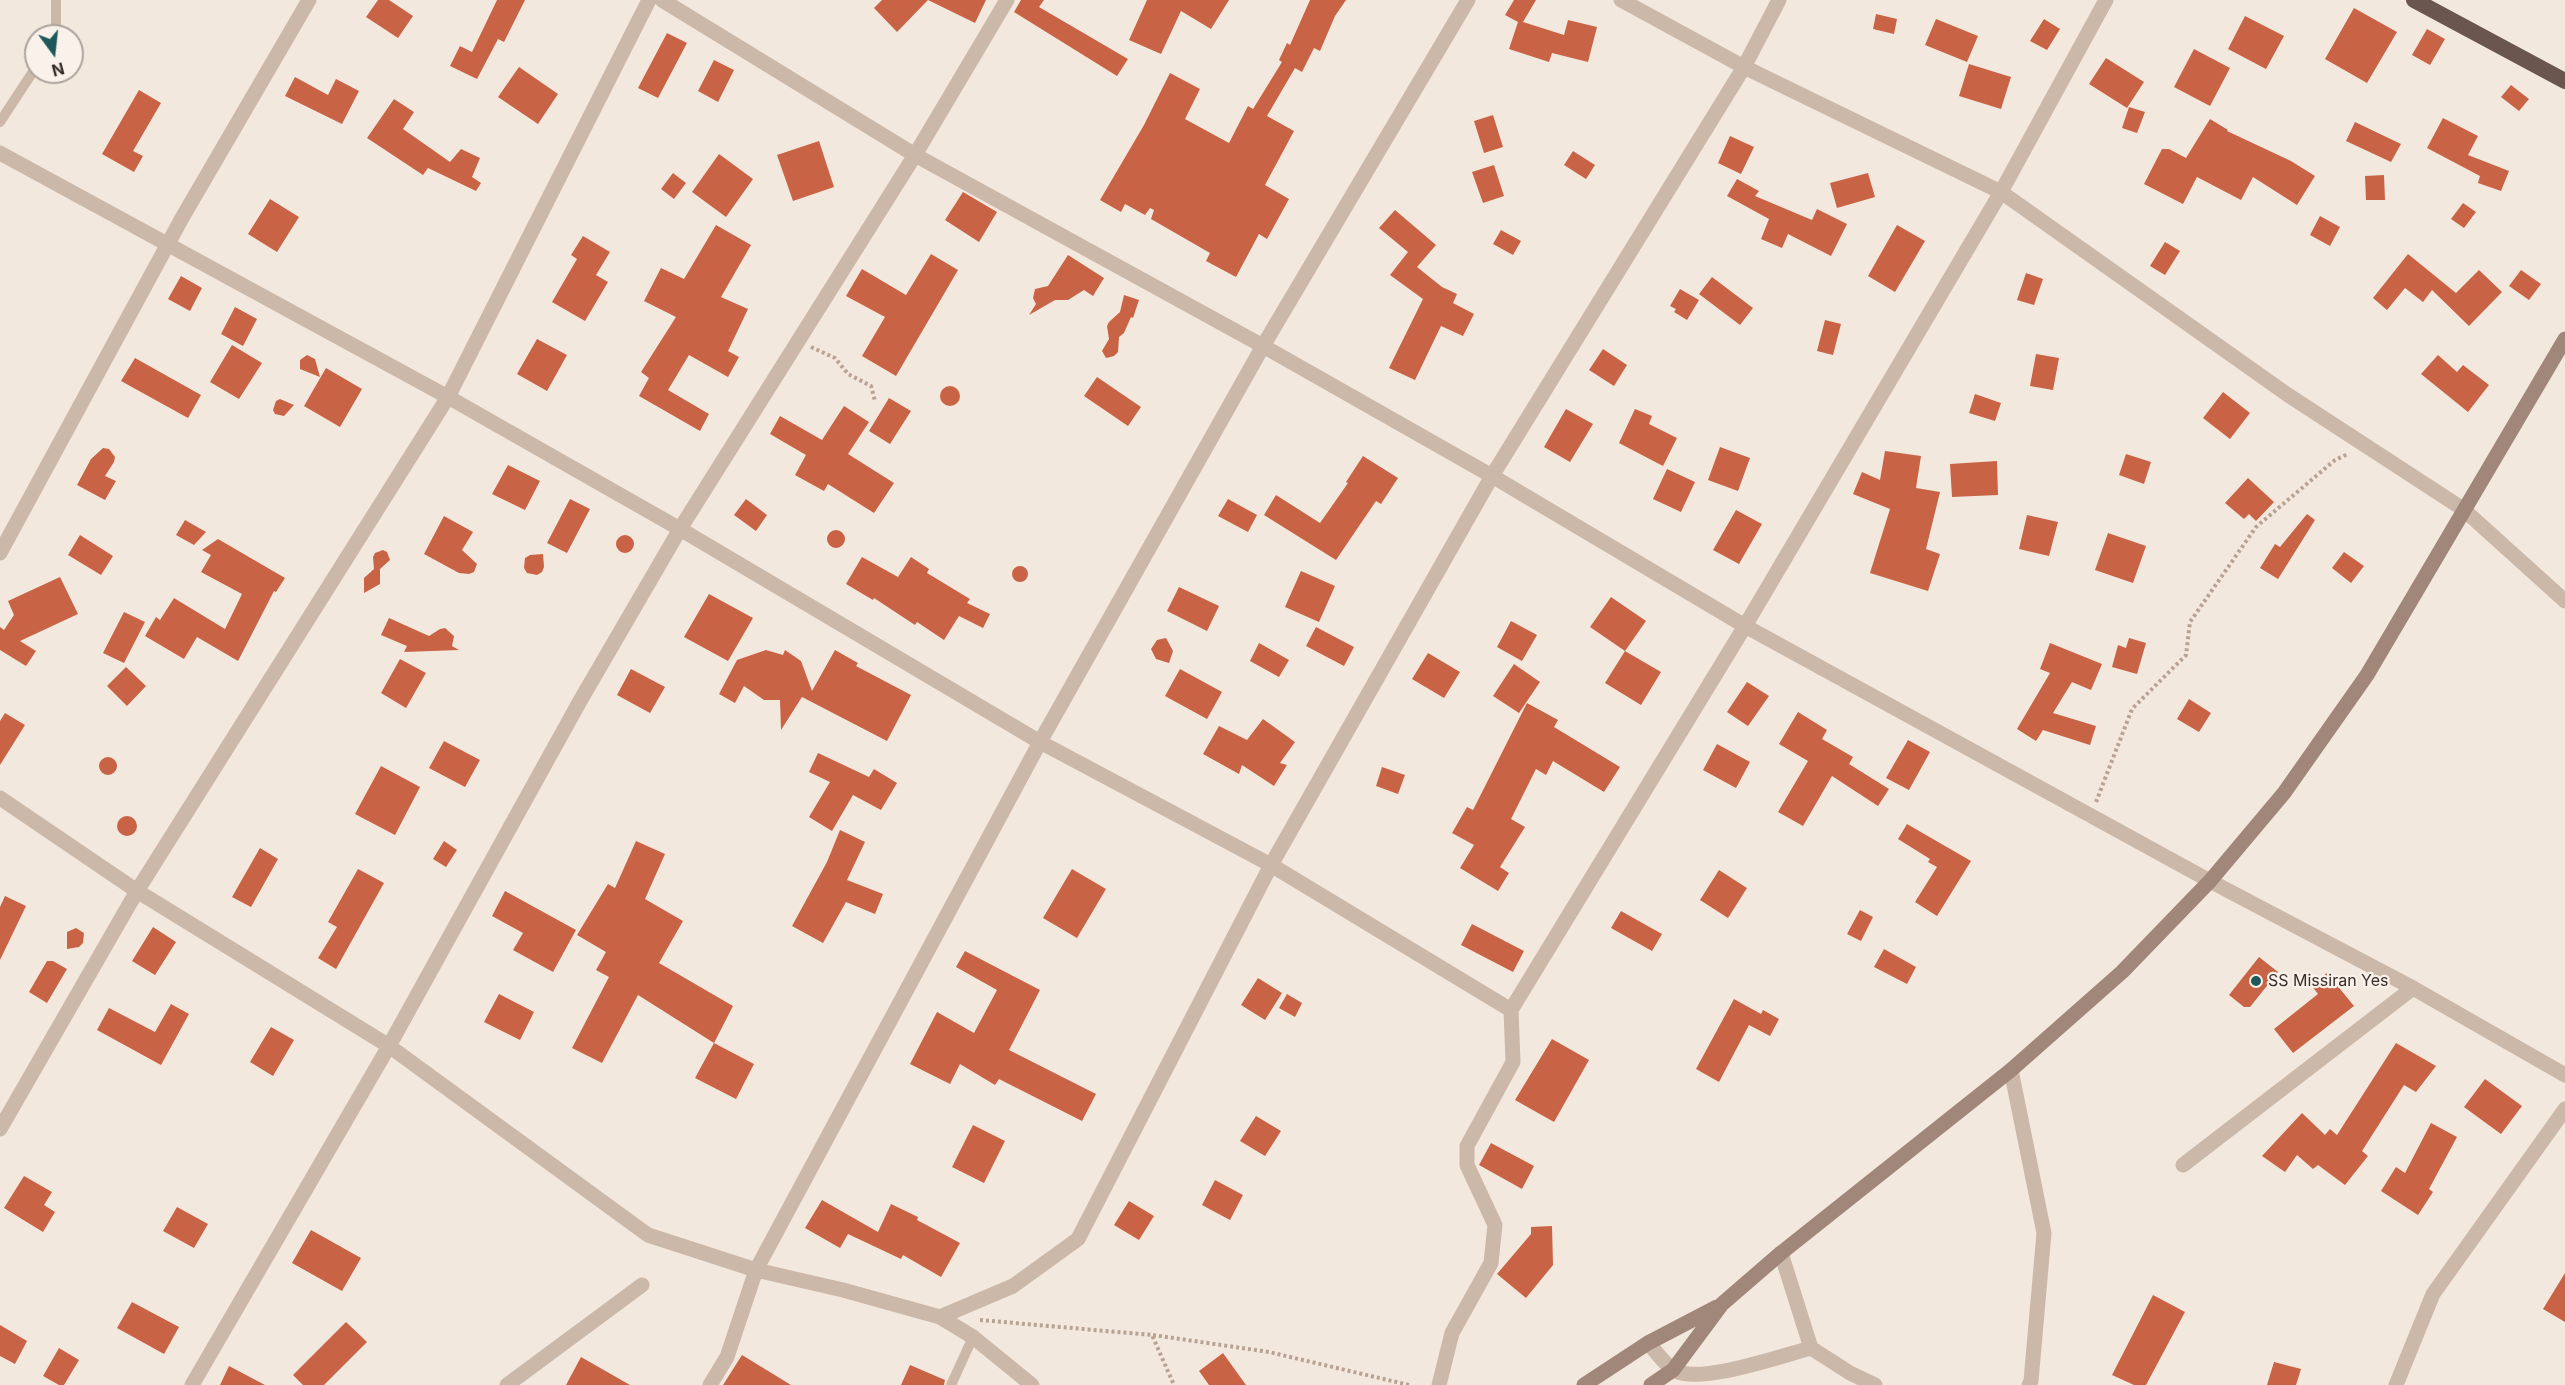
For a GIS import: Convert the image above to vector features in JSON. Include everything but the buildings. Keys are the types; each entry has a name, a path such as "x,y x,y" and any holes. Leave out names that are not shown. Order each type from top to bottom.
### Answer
{"highway":[{"path":"2414,0 2565,81"}],"main road":[{"path":"1651,1385 1673,1370 1722,1304 1781,1253 2011,1070 2122,972 2210,881 2284,793 2367,675 2565,339"},
{"path":"1584,1385 1648,1343 1722,1304"}],"street":[{"path":"0,553 168,244 309,0"},
{"path":"0,1129 137,891 448,397 649,0"},
{"path":"662,0 915,155 1263,346 1491,476 1745,626 2210,881 2413,988 2565,1075"},
{"path":"192,1385 389,1046 580,701 680,529 915,155 1007,0"},
{"path":"710,1385 727,1357 756,1270 1040,742 1263,346 1468,0"},
{"path":"1622,0 1744,67 2001,192 2288,395 2463,509 2565,601"},
{"path":"940,1317 1013,1286 1078,1239 1271,865 1491,476 1744,67 1779,0"},
{"path":"1439,1385 1452,1333 1491,1263 1495,1225 1467,1165 1467,1146 1513,1062 1511,1010 1745,626 2001,192 2106,0"},
{"path":"0,153 448,397 680,529 1040,742 1271,865 1511,1010"},
{"path":"0,798 137,891 389,1046 648,1235 756,1270 843,1290 940,1317 973,1337 1032,1385"},
{"path":"2183,1165 2413,988"},
{"path":"2011,1070 2044,1233 2029,1385"},
{"path":"2396,1385 2433,1294 2565,1109"},
{"path":"1781,1253 1811,1348 1850,1373 1875,1385"},
{"path":"507,1385 642,1285"},
{"path":"1648,1343 1673,1370 1685,1374 1705,1375 1811,1348"}],"lane":[{"path":"56,0 56,24"},
{"path":"0,122 25,84"},
{"path":"951,1385 973,1337"}],"path":[{"path":"797,341 835,358 848,374 871,386 875,401"},
{"path":"2091,815 2132,709 2186,655 2190,622 2256,527 2336,460 2364,445"},
{"path":"976,1320 1152,1335 1269,1352 1409,1385"},
{"path":"1152,1335 1174,1385"}],"place":[{"name":"SS Missiran Yes","path":"2256,981"}]}
